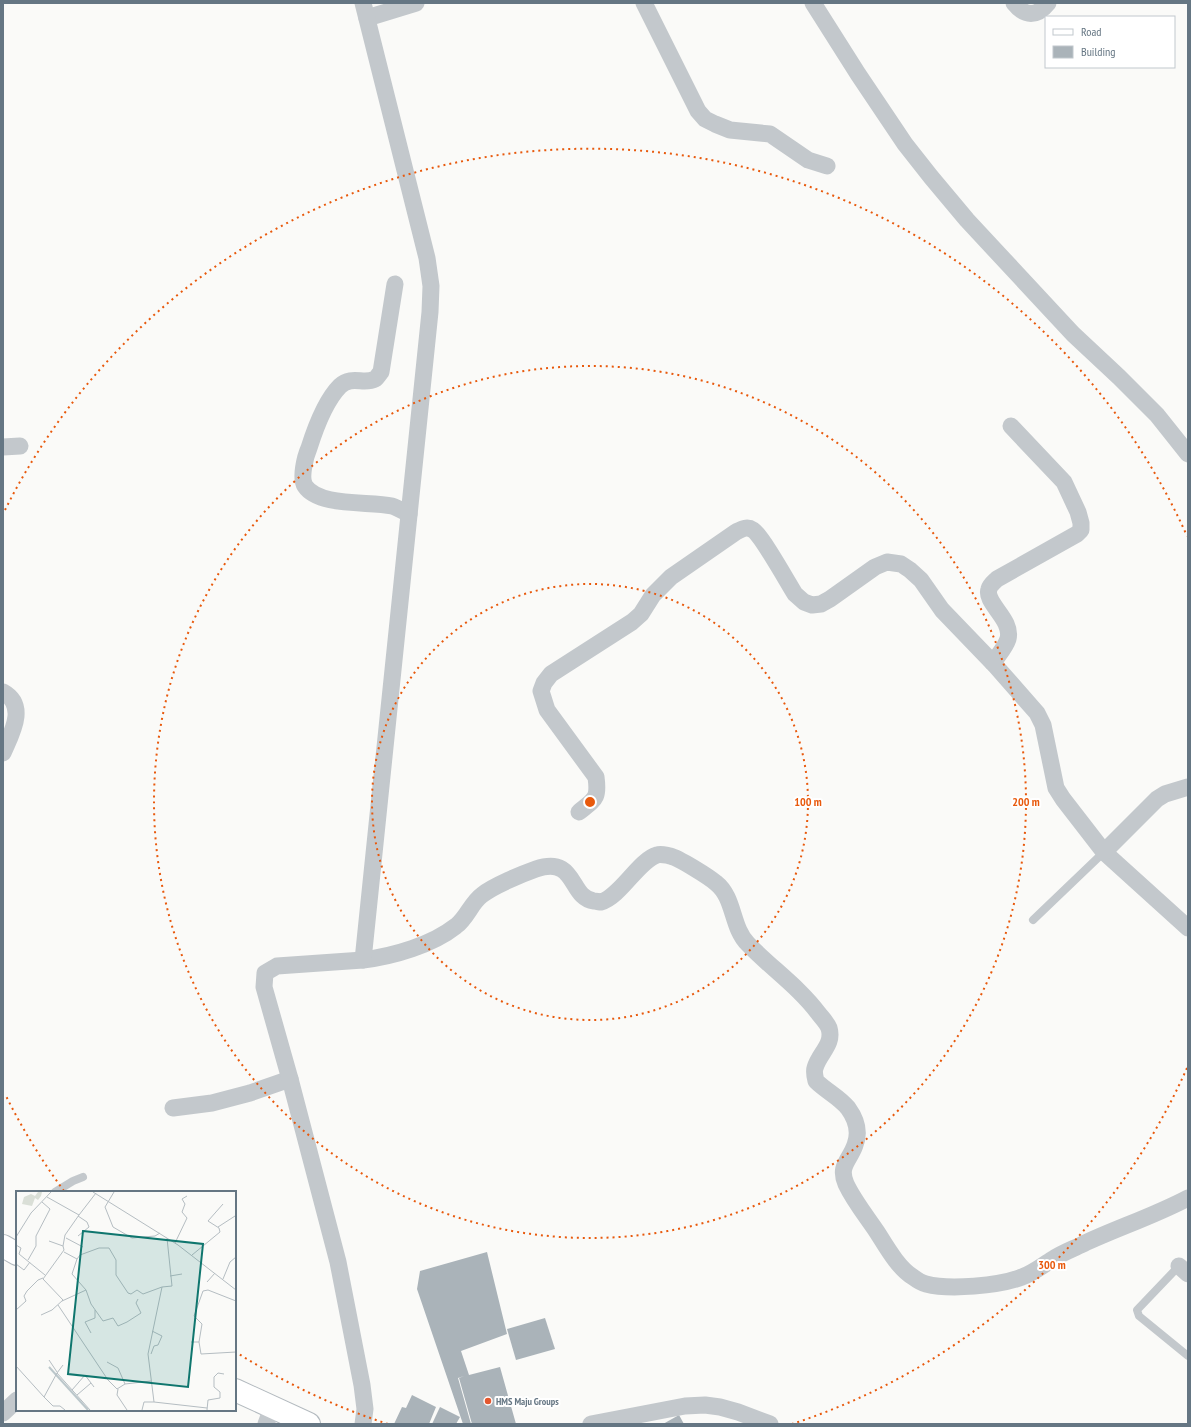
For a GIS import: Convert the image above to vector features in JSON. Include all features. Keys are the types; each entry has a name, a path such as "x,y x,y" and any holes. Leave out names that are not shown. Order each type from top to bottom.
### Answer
{"street":[{"path":"363,960 430,312 430,286 427,258 365,11 416,3"},
{"path":"644,3 698,111 705,119 730,130 770,134 808,160 828,166"},
{"path":"813,3 905,144 931,177 983,238 1073,334 1157,415 1188,454"},
{"path":"1014,3 1024,13 1030,14 1043,10 1048,3"},
{"path":"395,284 381,372 375,379 367,381 348,381 341,386 325,408 314,432 306,456 303,473 304,486 313,495 330,500 392,506 409,514"},
{"path":"993,662 1006,644 1009,631 1003,617 988,594 991,585 997,579 1038,557 1077,534 1081,530 1078,512 1064,482 1011,426"},
{"path":"3,447 20,446"},
{"path":"579,812 594,800 598,791 596,777 547,710 541,691 544,683 551,674 632,622 641,614 652,596 670,577 736,532 748,528 758,534 795,594 804,602 812,605 821,604 830,599 875,567 887,562 901,564 910,570 920,580 942,610 993,662 1037,713 1043,725 1056,788 1104,852 1188,928"},
{"path":"3,692 14,702 17,709 16,720 3,753"},
{"path":"1104,852 1157,800 1165,794 1188,787"},
{"path":"363,1424 365,1408 362,1385 338,1262 290,1079 264,987 265,973 276,966 363,960 385,957 408,950 446,933 458,925 482,895 537,869 557,867 565,871 581,894 590,901 600,902 613,895 647,862 657,855 671,856 717,883 725,891 738,930 747,943 796,988 828,1026 830,1034 828,1045 814,1068 816,1081 848,1108 855,1120 858,1131 855,1145 844,1169 844,1176 847,1184 896,1261 911,1276 925,1284 944,1286 993,1284 1010,1281 1034,1271 1054,1258 1110,1231 1136,1222 1188,1198"},
{"path":"173,1108 212,1103 250,1093 290,1079"},
{"path":"3,1246 16,1253"},
{"path":"236,1391 269,1416 309,1424"},
{"path":"3,1413 16,1401"},
{"path":"591,1424 685,1406 705,1405 738,1412 770,1424"}],"lane":[{"path":"1033,920 1104,852"},
{"path":"57,1191 72,1181 84,1177"},
{"path":"1183,1270 1138,1310 1139,1316 1188,1356"}],"building":[{"path":"487,1252 507,1334 461,1351 469,1375 500,1367 516,1424 472,1424 459,1378 464,1376 458,1378 471,1424 463,1424 417,1289 420,1271"},
{"path":"545,1318 555,1349 516,1360 507,1329"},
{"path":"412,1395 436,1407 429,1424 394,1424 402,1407 406,1408"},
{"path":"440,1407 460,1417 456,1424 432,1424"},
{"path":"679,1415 684,1424 663,1424"}],"place":[{"name":"HMS Maju Groups","path":"488,1401"}]}
